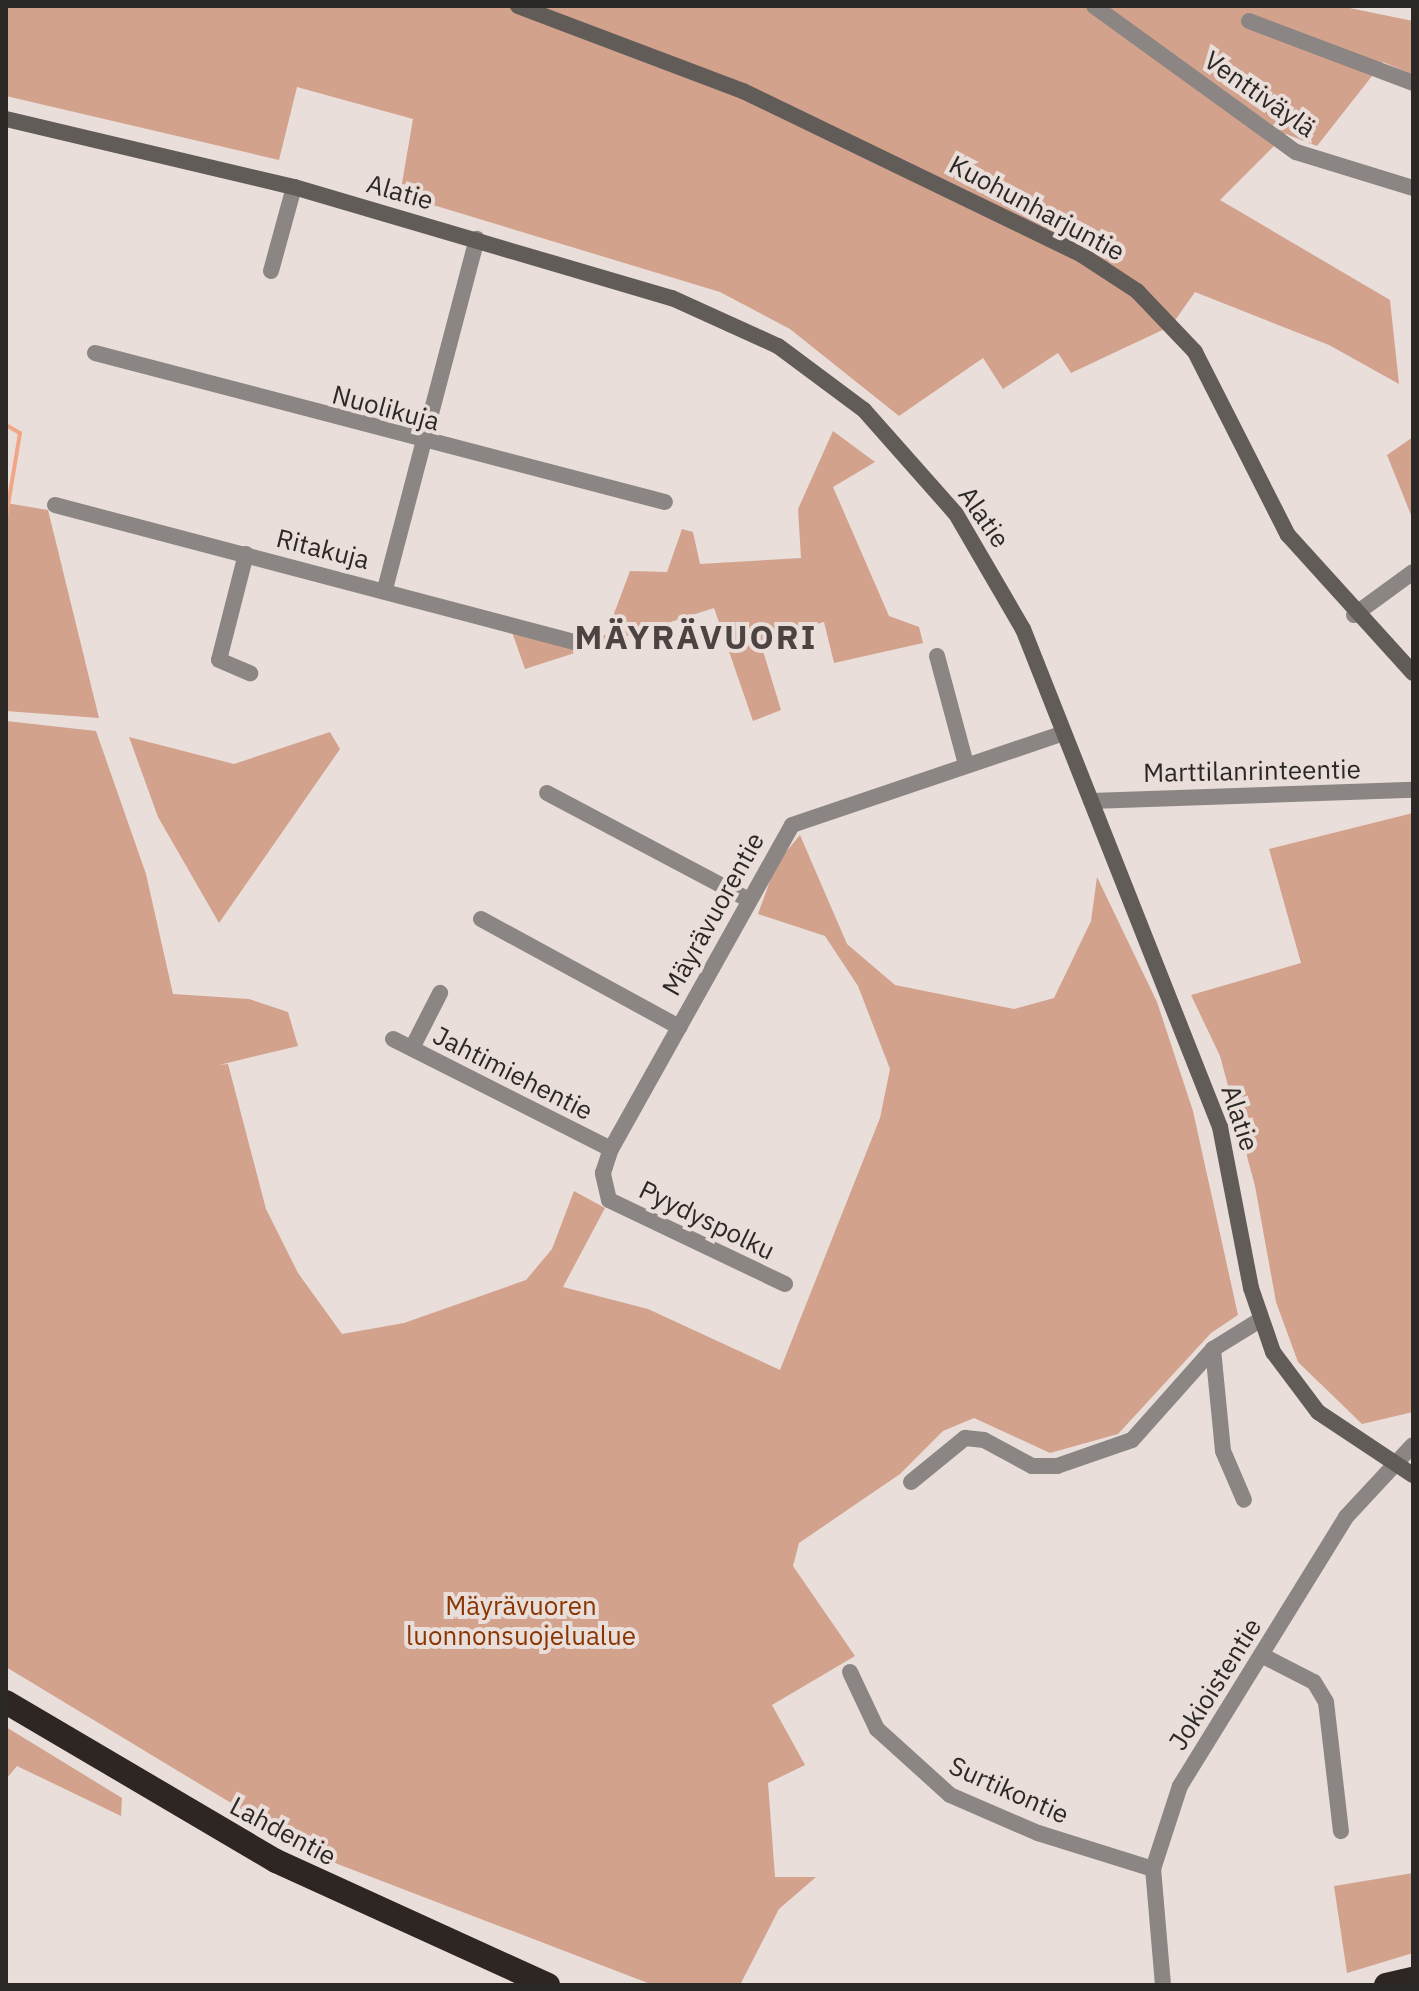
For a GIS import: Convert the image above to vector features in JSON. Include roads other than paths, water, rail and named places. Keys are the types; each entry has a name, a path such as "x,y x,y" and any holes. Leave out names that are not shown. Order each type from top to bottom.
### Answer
{"highway":[{"name":"Lahdentie","path":"6,1702 276,1861 548,1985"},
{"path":"1386,1985 1413,1979"}],"street":[{"name":"Kuohunharjuntie","path":"518,6 757,97 1082,255 1137,291 1195,352 1288,535 1354,615 1413,673"},
{"name":"Venttiväylä","path":"1095,6 1296,152 1413,188"},
{"path":"1249,21 1413,83"},
{"name":"Alatie","path":"6,119 294,187 477,239 734,323 864,410 956,514 1000,585 1064,733 1220,1127 1260,1320 1291,1380 1318,1412 1413,1475"},
{"path":"271,271 294,187"},
{"path":"385,589 426,444 477,239"},
{"name":"Nuolikuja","path":"95,353 426,444 665,502"},
{"name":"Ritakuja","path":"55,505 385,589 578,643"},
{"path":"246,554 219,660 250,673"},
{"path":"1354,615 1413,572"},
{"path":"937,656 966,764"},
{"name":"Mäyrävuorentie","path":"609,1200 603,1173 611,1149 747,899 792,825 1064,733"},
{"name":"Marttilanrinteentie","path":"1091,801 1413,790"},
{"path":"547,793 747,899"},
{"path":"481,919 679,1027"},
{"path":"412,1048 440,993"},
{"name":"Jahtimiehentie","path":"393,1039 611,1149"},
{"name":"Pyydyspolku","path":"609,1200 785,1284"},
{"path":"911,1482 965,1438 984,1440 1032,1466 1057,1466 1132,1440 1213,1349 1260,1320"},
{"path":"1213,1349 1223,1451 1244,1500"},
{"name":"Jokioistentie","path":"1163,1985 1153,1869 1180,1786 1346,1517 1393,1462 1413,1445"},
{"path":"1261,1655 1314,1682 1326,1702 1341,1831"},
{"name":"Surtikontie","path":"850,1672 877,1729 950,1795 1038,1833 1153,1869"}],"waterway":[{"path":"6,425 20,433 6,518"}],"district":[{"name":"MÄYRÄVUORI","path":"696,637"}],"park label":[{"name":"Mäyrävuoren luonnonsuojelualue","path":"521,1621"}]}
